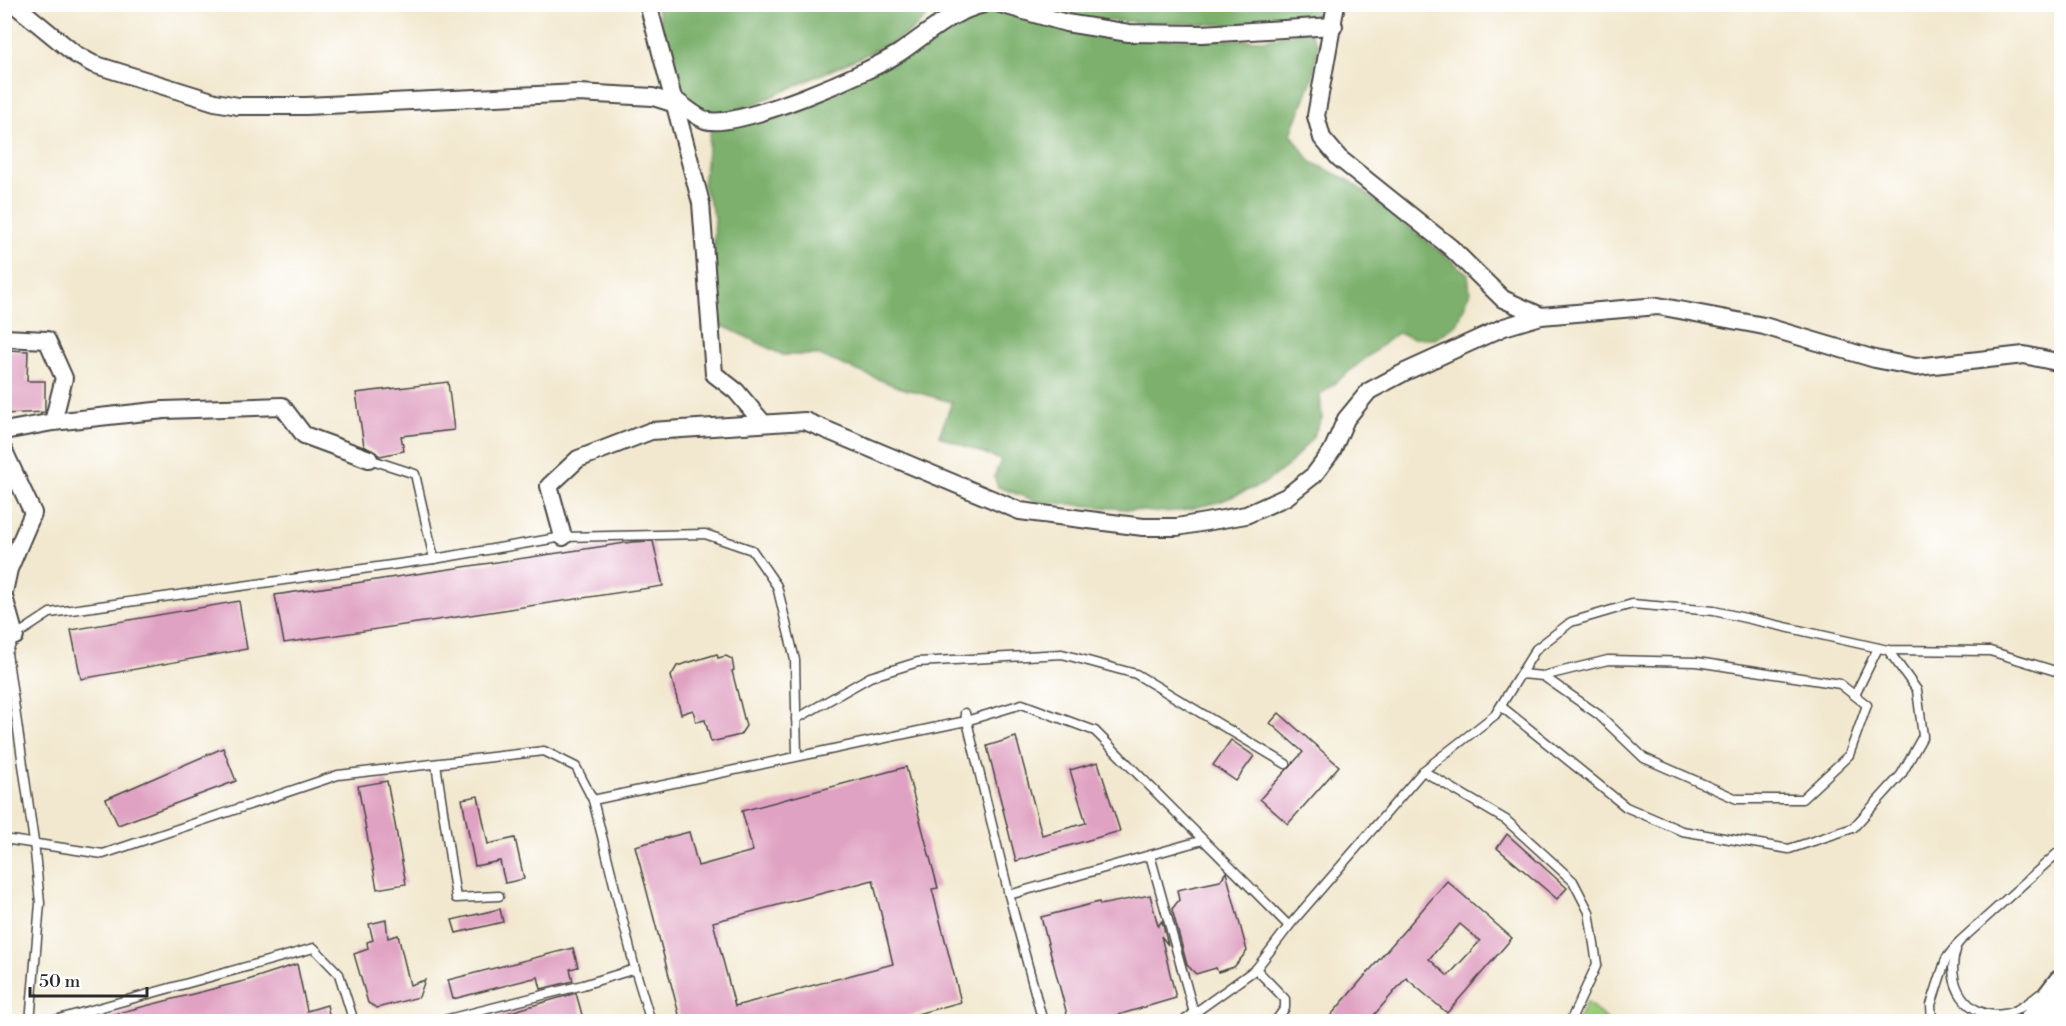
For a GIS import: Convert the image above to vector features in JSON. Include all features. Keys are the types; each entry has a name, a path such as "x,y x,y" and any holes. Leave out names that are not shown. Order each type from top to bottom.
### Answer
{"highway":[{"path":"2033,1022 2061,982"}],"street":[{"path":"14,4 75,54 93,64 215,102 238,106 339,104 578,93 653,97 675,102 706,121 727,120 767,110 866,72 901,52 932,27 956,14 984,4"},
{"path":"648,4 701,203 714,374 736,391 763,423"},
{"path":"1000,4 1066,23 1129,33 1202,34 1334,26"},
{"path":"1336,4 1334,26 1316,116 1322,138 1340,158 1450,247 1503,299 1541,316"},
{"path":"563,537 549,486 578,459 651,431 805,420 1020,511 1143,527 1212,523 1246,515 1286,497 1314,475 1332,451 1346,419 1369,391 1504,327 1541,316 1658,306 1764,326 1875,359 1916,367 2025,355 2061,363"},
{"path":"4,338 47,340 64,378 53,422"},
{"path":"4,431 53,422 164,410 282,406 304,435 369,459"},
{"path":"4,451 33,513 9,569 4,592"},
{"path":"4,597 15,636"}],"lane":[{"path":"369,459 415,474 434,559"},
{"path":"30,1022 40,903 34,842 6,652 15,636 50,613 434,559 563,537 705,534 752,550 777,586 795,660 797,756"},
{"path":"1182,1022 1256,969 1289,926 1423,771 1502,707 1536,649 1571,622 1632,604 1714,610 1888,650 1990,651 2061,673"},
{"path":"1855,695 1878,648"},
{"path":"1502,707 1626,807 1682,831 1789,849 1853,828 1901,775 1923,736 1917,690 1888,650"},
{"path":"796,719 870,677 918,662 1062,654 1136,674 1286,764"},
{"path":"1521,674 1543,676 1608,660 1697,663 1840,684 1867,705 1849,755 1802,800 1737,799 1644,758 1599,715 1543,676"},
{"path":"593,800 1022,704 1095,731 1289,926"},
{"path":"965,717 1043,1022"},
{"path":"4,839 103,854 338,775 544,751 576,767 593,800 635,969 651,1022"},
{"path":"436,764 456,898 500,896"},
{"path":"1423,771 1506,820 1573,881 1589,912 1598,964 1570,1022"},
{"path":"1009,895 1203,840"},
{"path":"1932,1022 1931,1005 1946,959 1960,941 2061,849"},
{"path":"1150,855 1194,1013"},
{"path":"1960,941 1952,966 1953,979 1966,1003 1978,1010 2004,1014 2017,1010 2061,982"},
{"path":"48,1022 314,948 339,974 354,1022"},
{"path":"436,1022 584,985 635,969"},
{"path":"1256,969 1285,999 1285,1008 1275,1022"}],"path":[{"path":"1589,1017 1594,1022"}],"green space":[{"path":"656,5 940,5 910,32 885,46 755,104 721,115 695,109 681,95"},
{"path":"1034,5 1319,5 1315,19 1233,25 1088,20"},
{"path":"987,7 1162,39 1264,40 1309,30 1318,45 1313,77 1291,134 1311,162 1350,181 1468,274 1470,293 1457,324 1435,339 1414,338 1397,333 1320,395 1322,418 1312,438 1289,465 1263,484 1219,502 1181,511 1155,512 1036,501 998,487 994,477 1001,460 939,436 952,402 898,387 818,355 783,355 719,324 713,264 715,217 703,185 711,128 777,113 953,18"},
{"path":"1587,1002 1608,1021 1577,1021"}],"building":[{"path":"7,350 28,351 27,381 45,381 45,412 4,414"},
{"path":"448,382 454,430 401,436 404,451 380,456 364,446 356,393"},
{"path":"653,541 663,586 284,643 275,595 632,542"},
{"path":"239,601 247,649 81,679 71,630"},
{"path":"717,654 718,658 726,656 732,659 734,670 732,671 746,726 740,735 711,742 705,720 696,722 693,710 681,714 671,676 677,666"},
{"path":"1279,713 1339,766 1288,824 1260,799 1303,752 1270,723"},
{"path":"1016,737 1042,835 1086,823 1070,770 1098,762 1120,831 1016,861 987,746"},
{"path":"1231,740 1254,756 1236,781 1213,765"},
{"path":"223,748 236,781 118,825 106,799"},
{"path":"906,767 938,888 932,889 961,1002 888,1022 681,1022 635,846 689,832 698,866 753,851 742,811","holes":["873,880 893,964 735,1006 713,922"]},
{"path":"387,781 406,884 377,889 358,786"},
{"path":"478,796 488,844 515,838 524,879 505,883 500,861 475,866 462,799"},
{"path":"1507,834 1567,888 1557,899 1497,848"},
{"path":"1226,872 1247,951 1234,967 1218,972 1216,968 1196,974 1187,965 1172,909 1179,900 1177,890 1220,881"},
{"path":"1447,881 1512,938 1447,1013 1406,978 1368,1022 1325,1022","holes":["1460,924 1480,941 1448,976 1429,959"]},
{"path":"1150,895 1158,926 1162,921 1168,945 1161,936 1176,998 1094,1022 1069,1022 1041,917 1099,902 1100,905"},
{"path":"500,909 503,922 456,933 452,920"},
{"path":"386,920 388,938 398,935 410,985 425,980 419,997 377,1008 368,1003 354,954 368,949 367,942 373,940 369,924"},
{"path":"573,948 578,967 570,969 573,981 541,989 538,977 453,999 448,980"},
{"path":"297,964 307,1011 327,1005 331,1022 98,1022 98,1018 248,980"},
{"path":"576,993 584,1022 494,1022 493,1017"}]}
